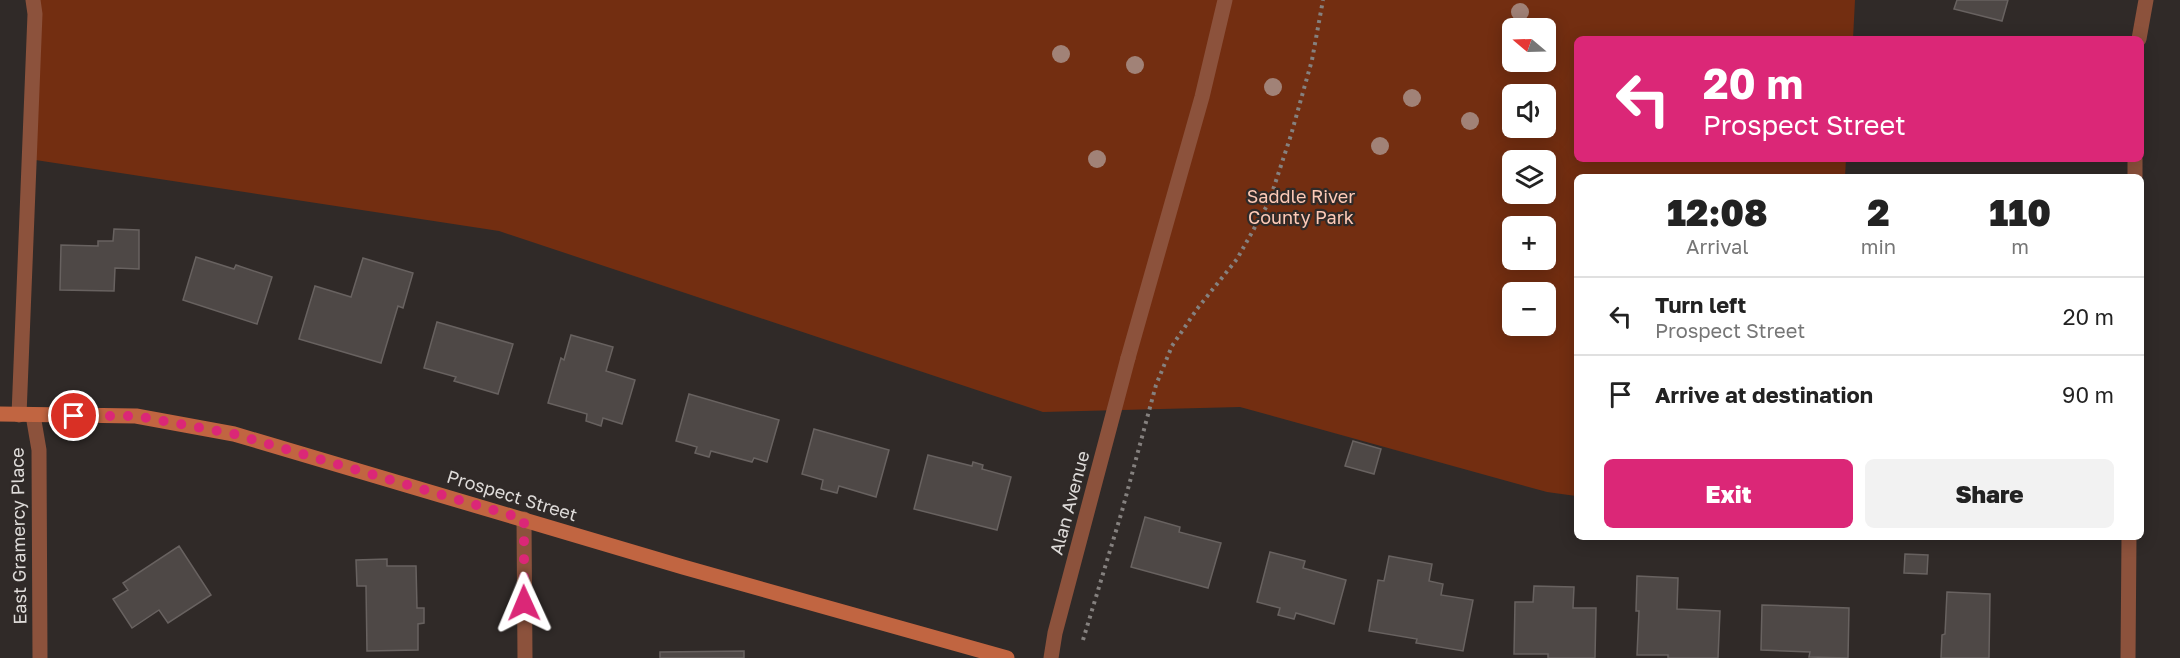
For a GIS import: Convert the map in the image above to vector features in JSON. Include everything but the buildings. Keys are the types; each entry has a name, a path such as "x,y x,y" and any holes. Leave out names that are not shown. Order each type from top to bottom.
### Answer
{"main road":[{"name":"Prospect Street","path":"0,414 136,416 234,434 683,567 1007,658"}],"street":[{"name":"East Gramercy Place","path":"33,0 26,415 39,450 40,658"},
{"name":"Alan Avenue","path":"1051,658 1055,633 1128,358 1202,97 1225,0"},
{"path":"2140,36 2146,0"},
{"path":"524,519 525,658"},
{"path":"2128,658 2129,540"}],"path":[{"path":"1083,640 1122,511 1156,385 1172,346 1197,309 1237,259 1269,202 1312,60 1323,0"}],"green space":[{"name":"Saddle River County Park","path":"33,0 1855,0 1853,36 1574,36 1574,162 1846,162 1845,174 1574,174 1574,496 1547,492 1240,407 1043,412 499,231 29,159"}],"route":[{"path":"74,416 136,416 234,434 524,519 524,603"}]}
